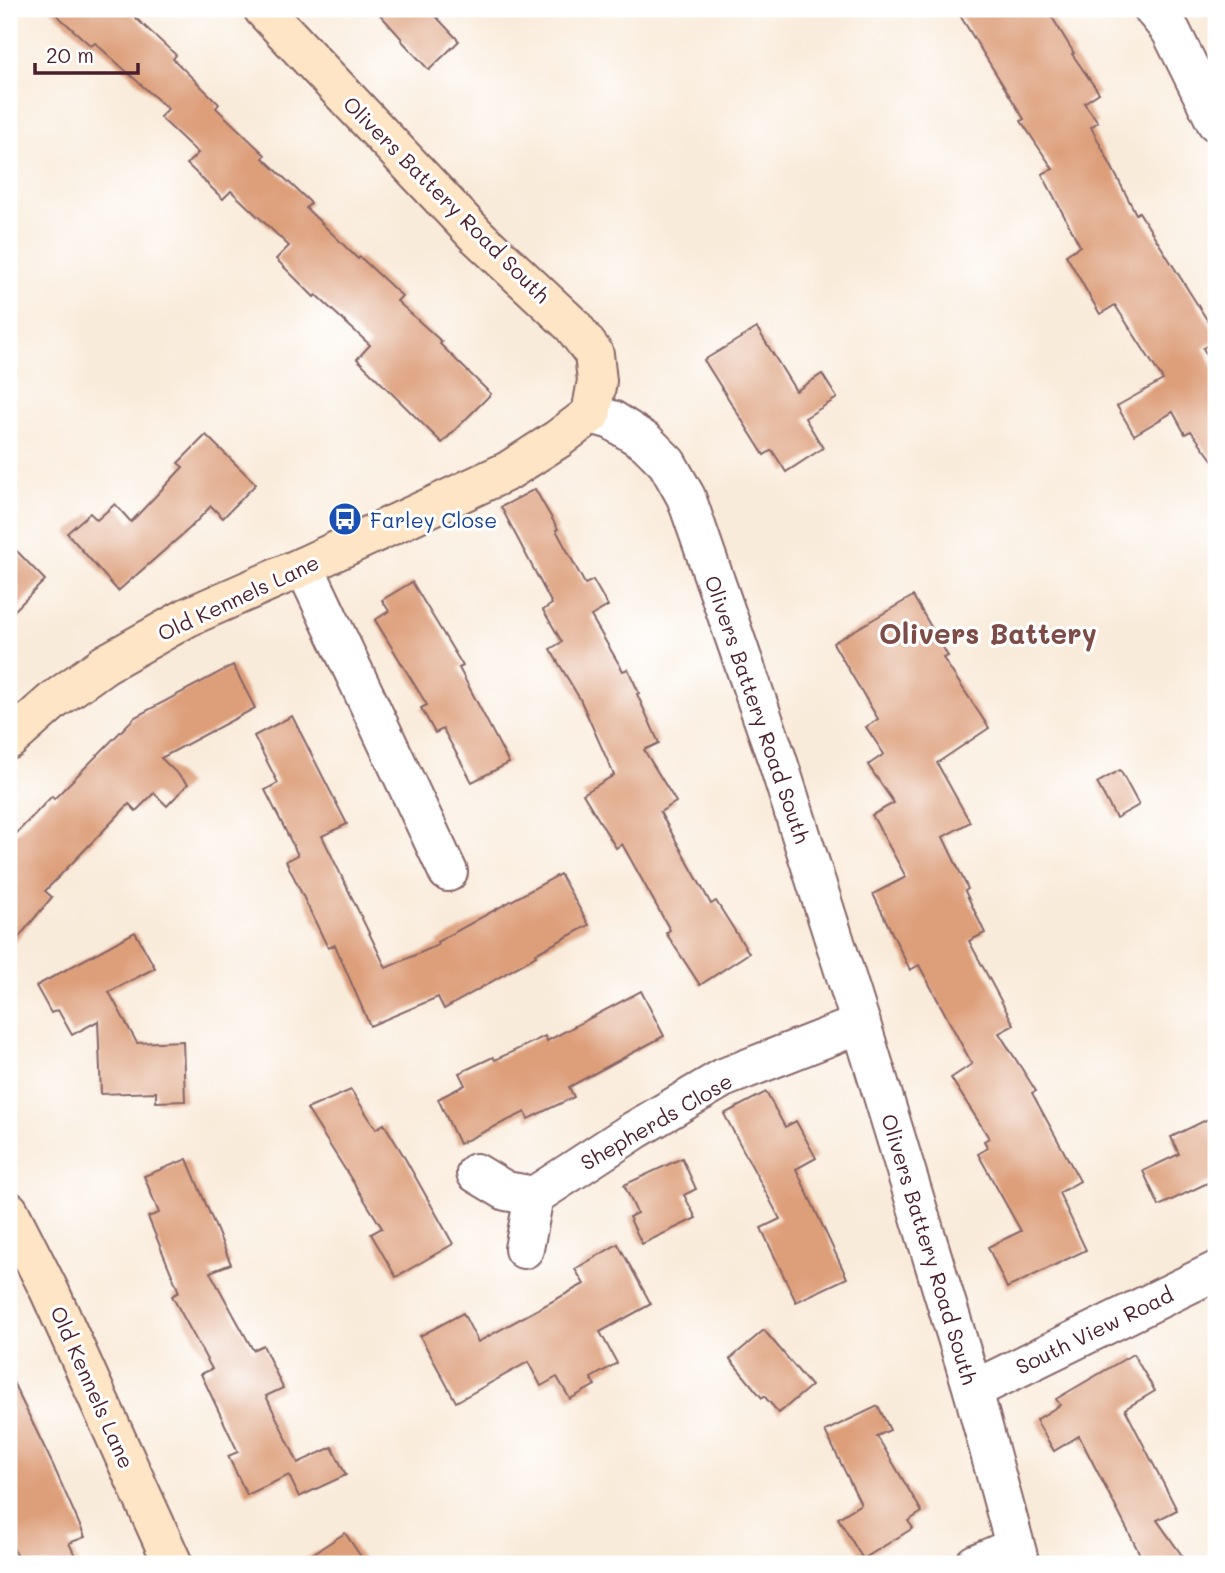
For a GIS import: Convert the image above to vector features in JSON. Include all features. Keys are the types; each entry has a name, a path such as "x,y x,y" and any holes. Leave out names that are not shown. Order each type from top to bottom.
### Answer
{"street":[{"name":"Olivers Battery Road South","path":"263,9 477,236 573,326 594,354 597,382 591,414 612,420 646,442 667,463 686,497 777,759 861,1024 973,1390 1018,1556"},
{"path":"1153,9 1171,31 1216,122"},
{"name":"Old Kennels Lane","path":"10,738 53,701 105,664 187,617 508,471 591,414"},
{"path":"304,566 447,872"},
{"name":"Shepherds Close","path":"534,1196 635,1130 723,1078 861,1024"},
{"path":"476,1173 506,1191 534,1196 524,1249"},
{"name":"Old Kennels Lane","path":"9,1212 49,1290 173,1564"},
{"name":"South View Road","path":"973,1390 1216,1271"},
{"path":"975,1564 1018,1556"}],"building":[{"path":"50,9 126,9 176,55 173,59 219,104 216,108 265,155 263,158 311,203 306,208 358,259 360,257 402,296 397,301 442,342 440,344 491,394 442,443 357,359 370,345 316,295 314,297 276,259 289,246 231,191 223,199 187,164 198,153 160,117 168,109 95,43 91,46"},
{"path":"375,9 429,9 459,41 429,70"},
{"path":"956,9 1047,9 1074,53 1072,54 1099,93 1084,103 1098,122 1091,127 1136,214 1139,212 1216,334 1216,340 1203,348 1216,371 1216,465 1191,431 1185,434 1173,412 1134,435 1117,406 1163,380 1115,305 1100,314 1066,255 1080,246 1042,174 1053,169 1021,121 1024,119"},
{"path":"757,328 796,391 822,374 837,398 805,418 823,448 786,472 772,450 764,455 704,360"},
{"path":"206,435 256,484 223,518 211,506 118,591 67,533 90,513 97,520 115,504 131,522 183,467 178,463"},
{"path":"535,489 585,584 593,580 608,606 591,616 623,671 628,669 659,743 644,750 676,802 660,812 711,904 716,901 749,953 700,985 666,933 670,930 622,844 616,848 583,794 614,775 580,699 550,649 562,642 543,610 552,604 501,507"},
{"path":"9,543 45,580 9,616"},
{"path":"412,582 463,666 459,668 509,763 472,782 443,729 435,733 421,708 427,705 375,620 389,611 382,600"},
{"path":"913,596 948,656 943,658 989,728 937,763 970,822 943,837 985,933 969,941 1014,1025 999,1033 1036,1091 1032,1093 1080,1181 1059,1193 1086,1250 1007,1288 988,1247 1021,1231 978,1154 988,1148 984,1141 989,1138 951,1078 972,1064 919,965 910,970 873,894 906,877 872,815 894,803 868,765 884,754 866,727 878,719 833,643"},
{"path":"233,665 255,708 161,758 188,784 167,806 154,793 136,811 129,804 45,891 52,897 9,949 9,841 135,717"},
{"path":"292,716 347,824 322,836 386,968 438,945 437,942 560,874 589,925 444,1009 438,997 370,1026 335,945 328,948 286,861 298,855 265,790 278,783 254,736"},
{"path":"1120,770 1139,805 1116,818 1097,783"},
{"path":"135,932 155,968 109,992 137,1043 183,1041 185,1101 156,1102 156,1092 101,1094 98,1021 72,1035 58,1010 51,1013 36,986"},
{"path":"641,991 664,1036 569,1087 574,1097 528,1119 525,1112 459,1144 438,1099 465,1085 459,1073 493,1057 495,1060 545,1036 547,1041"},
{"path":"351,1090 376,1129 384,1124 453,1244 396,1277 371,1234 382,1228 307,1109"},
{"path":"766,1092 785,1127 796,1121 816,1158 796,1169 847,1278 796,1302 761,1228 780,1219 724,1114"},
{"path":"1208,1119 1216,1136 1216,1179 1159,1206 1143,1171 1179,1154 1171,1137"},
{"path":"682,1158 696,1189 684,1195 696,1218 642,1244 629,1217 637,1213 624,1185"},
{"path":"187,1159 231,1264 210,1272 253,1350 263,1345 283,1388 266,1396 298,1463 332,1447 346,1475 299,1497 289,1475 247,1495 228,1456 238,1452 201,1374 212,1369 172,1296 179,1292 148,1217 159,1213 144,1176"},
{"path":"618,1244 651,1304 600,1332 617,1363 591,1378 595,1385 570,1399 557,1377 541,1386 528,1362 456,1402 420,1336 463,1313 478,1342 584,1284 575,1269"},
{"path":"764,1330 811,1386 779,1413 764,1396 762,1398 730,1359"},
{"path":"1133,1354 1155,1391 1125,1409 1177,1510 1157,1520 1188,1564 1145,1564 1079,1436 1054,1451 1036,1420 1060,1405 1056,1399"},
{"path":"9,1374 85,1537 69,1543 79,1564 20,1564 9,1539"},
{"path":"878,1406 890,1430 877,1436 922,1512 908,1521 913,1528 863,1559 838,1518 861,1504 825,1431"},
{"path":"345,1533 366,1564 297,1564"}],"place":[{"name":"Farley Close","path":"345,519"}],"district":[{"name":"Olivers Battery","path":"988,633"}]}
